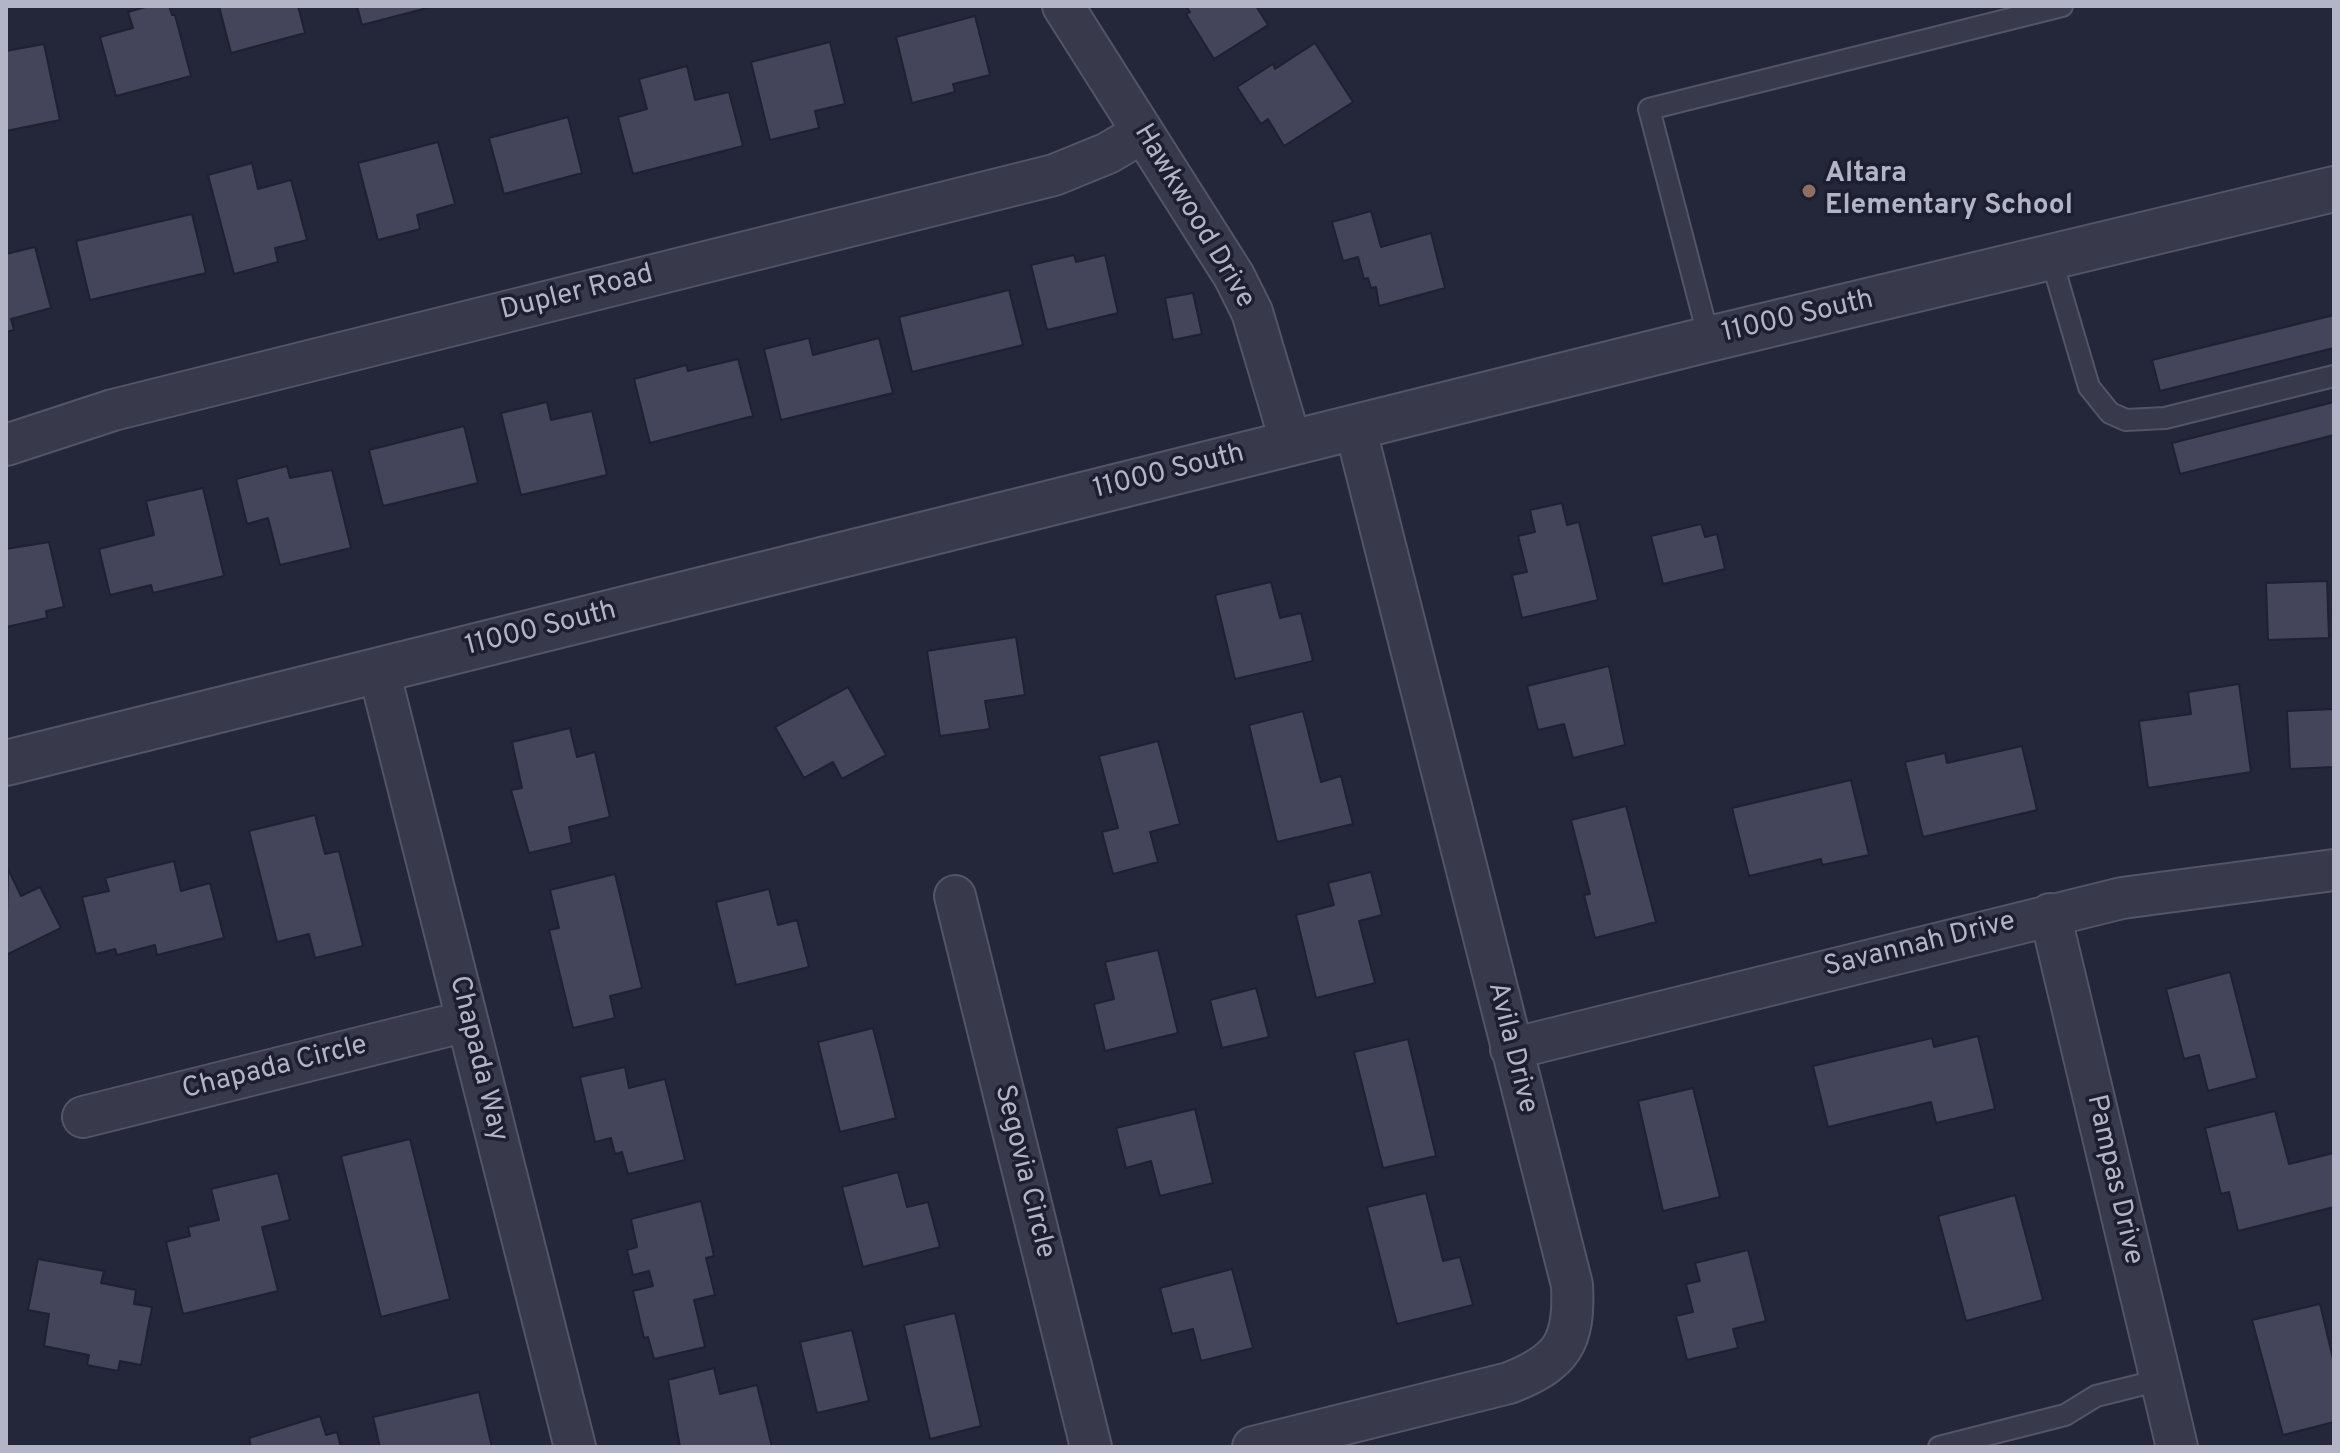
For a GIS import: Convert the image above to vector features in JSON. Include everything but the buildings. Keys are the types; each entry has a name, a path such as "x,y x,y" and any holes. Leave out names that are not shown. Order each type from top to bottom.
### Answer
{"street":[{"name":"Hawkwood Drive","path":"1063,6 1234,276 1252,312 1291,443"},
{"name":"Dupler Road","path":"6,445 113,410 1054,175 1108,153 1143,132"},
{"name":"11000 South","path":"6,763 1709,339 2334,189"},
{"name":"Avila Drive","path":"1253,1447 1509,1383 1539,1371 1562,1348 1574,1318 1572,1285 1355,427"},
{"name":"Chapada Way","path":"379,671 575,1447"},
{"name":"Savannah Drive","path":"1511,1049 2050,914 2200,885 2334,870"},
{"name":"Segovia Circle","path":"955,896 1091,1447"},
{"name":"Pampas Drive","path":"2050,914 2177,1447"},
{"name":"Chapada Circle","path":"83,1117 467,1021"}],"lane":[{"path":"1709,339 1649,109 2062,6"},
{"path":"2051,258 2089,387 2110,413 2126,420 2165,418 2334,376"},
{"path":"1939,1447 2065,1415 2096,1396 2160,1380"}],"place":[{"name":"Altara Elementary School","path":"1809,191"}]}
